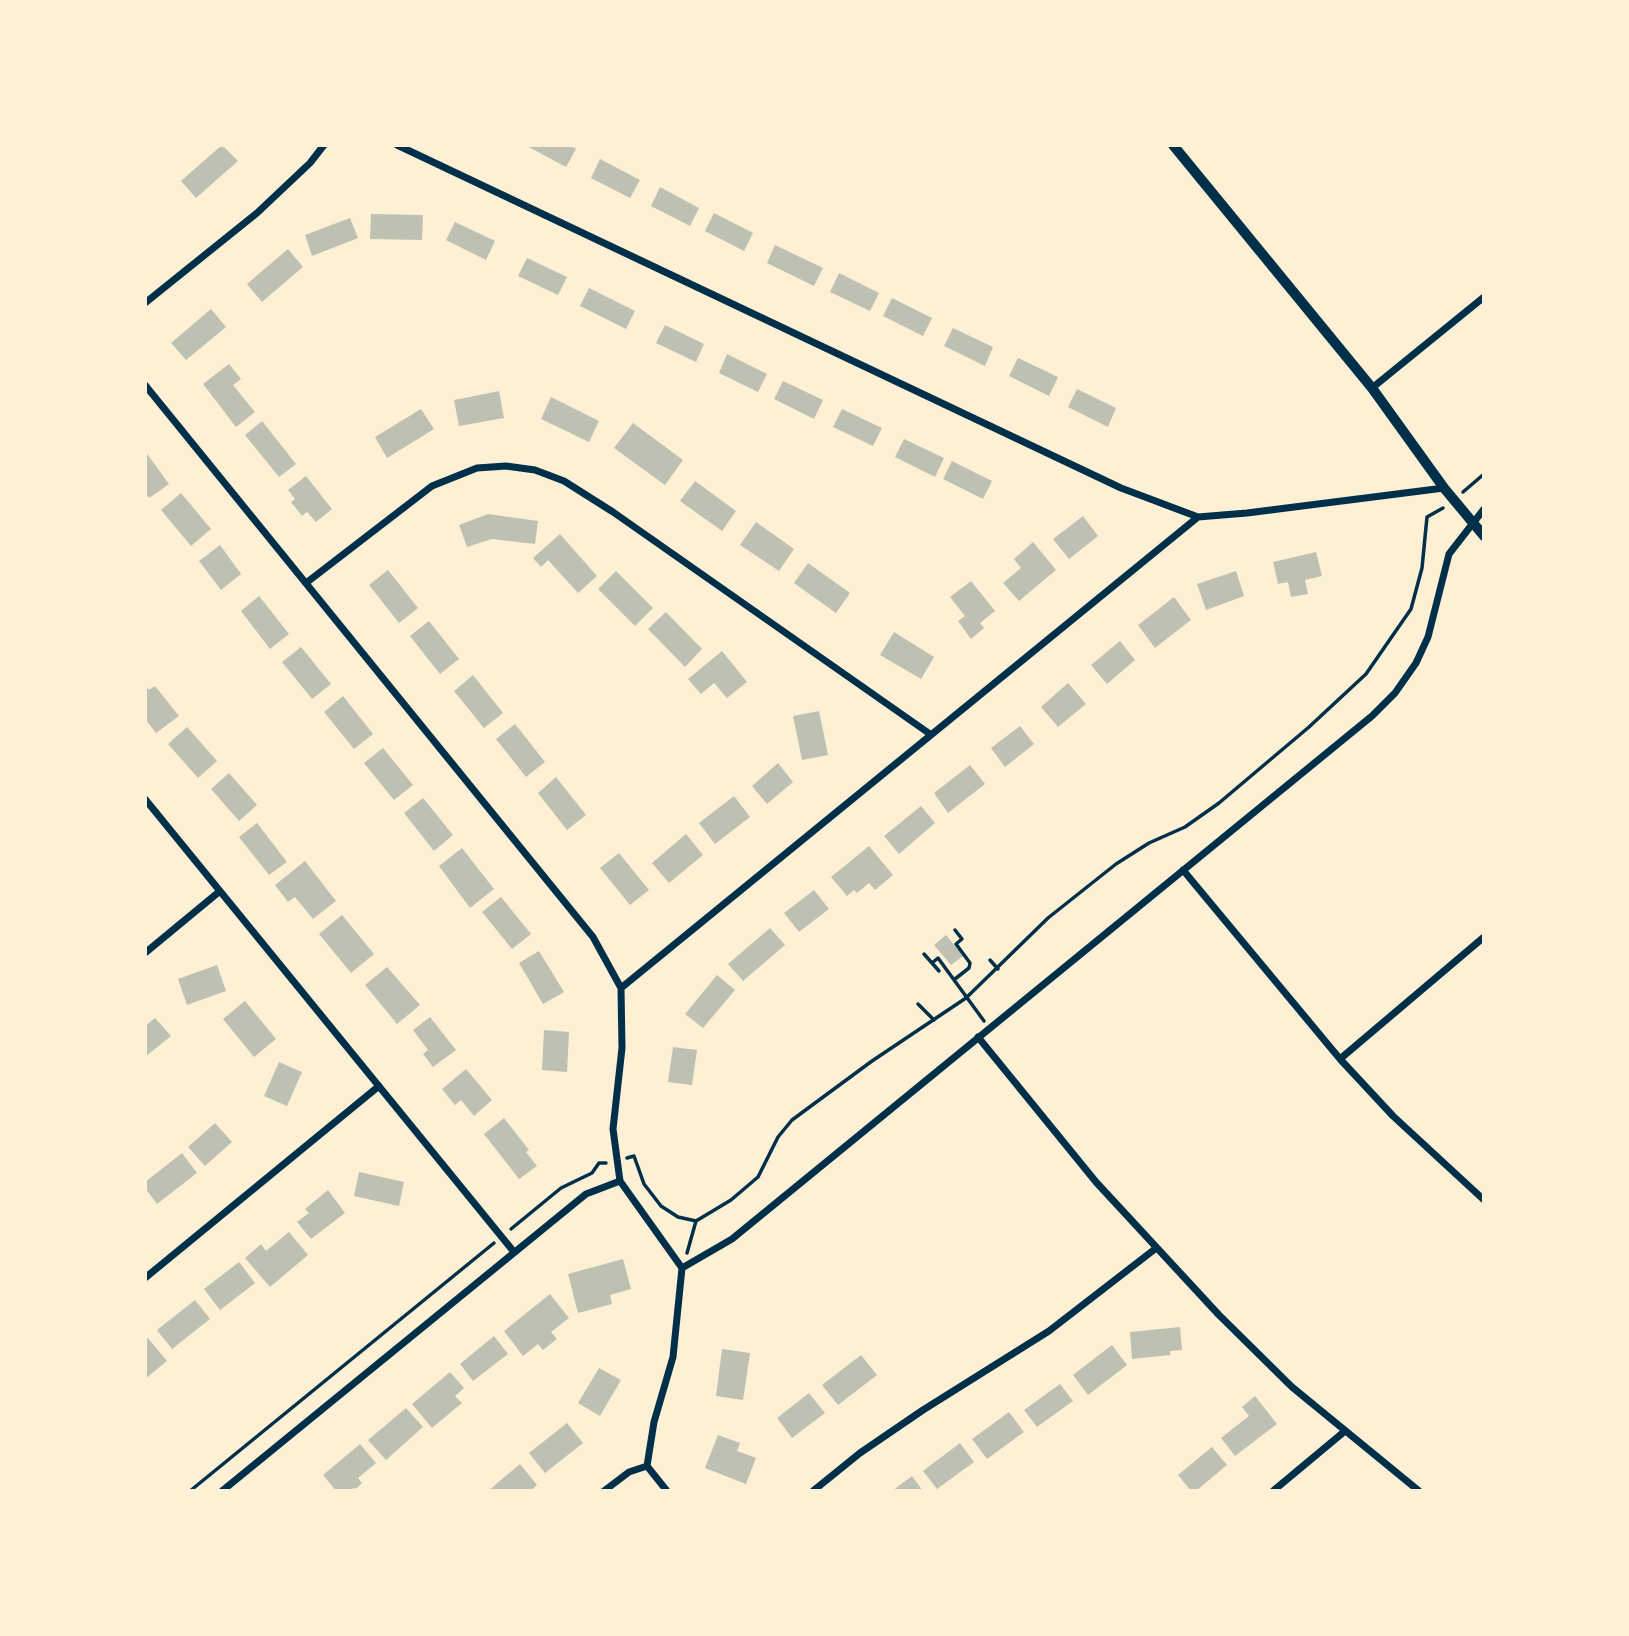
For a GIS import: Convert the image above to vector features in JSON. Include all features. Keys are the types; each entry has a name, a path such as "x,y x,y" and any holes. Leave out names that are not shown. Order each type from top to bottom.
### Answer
{"street":[{"path":"145,303 257,213 310,163 324,145"},
{"path":"397,145 1121,488 1198,517 1444,488"},
{"path":"1173,145 1371,388 1444,488 1484,536"},
{"path":"1371,388 1484,297"},
{"path":"145,385 593,937 621,988 622,1048 613,1129 620,1181 682,1268 673,1357 654,1422 647,1465 667,1491"},
{"path":"306,583 432,485 478,468 506,466 535,470 564,481 613,512 930,734"},
{"path":"682,1268 732,1239 1372,716 1395,693 1416,663 1428,637 1449,554 1484,509"},
{"path":"621,988 1198,517"},
{"path":"145,799 514,1252"},
{"path":"1183,870 1340,1059 1393,1116 1484,1200"},
{"path":"145,953 220,891"},
{"path":"1340,1059 1484,937"},
{"path":"978,1037 1155,1249 1292,1387 1419,1491"},
{"path":"145,1278 379,1086"},
{"path":"222,1491 586,1194 620,1181"},
{"path":"813,1491 860,1452 1049,1331 1155,1249"},
{"path":"1273,1491 1345,1432"},
{"path":"604,1491 629,1472 647,1465"}],"path":[{"path":"1466,488 1484,474"},
{"path":"682,1268 696,1221 731,1200 758,1177 778,1137 792,1120 966,998 1048,918 1080,891 1149,842 1185,827 1219,803 1366,674 1411,609 1422,568 1427,517 1434,515"},
{"path":"955,930 962,939 956,944 970,963 969,968 955,979"},
{"path":"924,954 939,971"},
{"path":"932,963 938,958 990,1028"},
{"path":"990,960 998,969"},
{"path":"918,1004 934,1020"},
{"path":"628,1158 634,1156 644,1184 661,1206 678,1217 696,1221"},
{"path":"190,1491 561,1188 592,1173 599,1163 605,1163"}],"building":[{"path":"222,145 238,161 196,198 181,181"},
{"path":"525,145 569,145 576,149 566,167"},
{"path":"600,159 640,180 630,198 591,178"},
{"path":"660,187 699,208 690,226 651,206"},
{"path":"714,213 753,233 744,251 705,231"},
{"path":"371,214 423,215 422,240 370,239"},
{"path":"350,218 358,238 312,256 305,235"},
{"path":"455,222 495,241 486,260 446,240"},
{"path":"775,245 823,268 814,286 767,263"},
{"path":"288,249 303,267 262,302 247,284"},
{"path":"527,258 567,277 558,295 518,276"},
{"path":"839,273 879,293 870,311 830,292"},
{"path":"589,288 635,311 626,329 580,306"},
{"path":"892,298 932,318 923,336 883,316"},
{"path":"211,309 226,327 186,360 171,343"},
{"path":"665,325 704,344 696,362 656,343"},
{"path":"953,328 993,347 985,366 944,346"},
{"path":"727,354 767,374 758,392 719,373"},
{"path":"1018,358 1058,377 1049,396 1009,376"},
{"path":"229,364 241,379 233,385 255,412 236,427 203,384"},
{"path":"783,381 823,400 814,419 774,399"},
{"path":"1077,389 1116,408 1108,427 1068,407"},
{"path":"499,391 504,418 459,426 454,400"},
{"path":"551,397 599,421 589,442 541,419"},
{"path":"421,409 434,429 387,458 375,437"},
{"path":"842,409 882,428 873,446 833,427"},
{"path":"262,421 296,464 279,477 245,435"},
{"path":"633,423 683,460 665,485 614,448"},
{"path":"904,439 944,458 935,477 895,457"},
{"path":"145,451 169,484 149,498 145,493"},
{"path":"952,461 992,481 983,499 943,479"},
{"path":"306,476 332,509 316,522 307,512 302,516 291,502 295,499 288,490"},
{"path":"695,481 736,511 722,531 680,501"},
{"path":"181,493 211,529 191,546 161,510"},
{"path":"488,514 538,521 535,544 492,539 467,547 459,525"},
{"path":"1083,516 1098,536 1069,559 1053,539"},
{"path":"756,522 794,549 779,571 740,545"},
{"path":"560,534 597,576 578,593 548,560 541,567 533,558"},
{"path":"1033,542 1056,570 1019,601 1003,583 1021,568 1014,559"},
{"path":"220,545 241,574 221,590 199,561"},
{"path":"1316,552 1322,576 1305,580 1308,594 1291,597 1288,582 1278,584 1273,562"},
{"path":"808,563 850,593 836,613 794,583"},
{"path":"388,570 418,608 399,623 369,585"},
{"path":"616,571 653,608 635,626 598,589"},
{"path":"1236,571 1244,596 1206,610 1197,584"},
{"path":"971,581 995,611 980,623 984,628 971,639 958,621 965,616 950,597"},
{"path":"259,596 289,634 270,649 241,611"},
{"path":"1174,597 1191,620 1155,648 1138,625"},
{"path":"666,612 702,649 685,667 648,629"},
{"path":"429,621 459,659 440,674 410,636"},
{"path":"894,632 934,657 921,679 880,655"},
{"path":"1120,641 1135,660 1107,684 1091,665"},
{"path":"301,647 331,684 312,699 282,662"},
{"path":"722,651 747,682 727,698 714,683 701,694 688,679"},
{"path":"473,675 503,713 484,728 454,691"},
{"path":"1068,683 1086,704 1058,727 1041,707"},
{"path":"145,685 149,690 155,686 179,716 156,733 145,719"},
{"path":"343,696 373,734 354,749 324,712"},
{"path":"819,711 828,755 802,760 793,716"},
{"path":"515,724 545,762 526,777 496,739"},
{"path":"1020,726 1034,744 1005,767 991,748"},
{"path":"187,727 217,761 198,778 168,744"},
{"path":"383,748 413,785 394,800 364,763"},
{"path":"778,763 793,782 767,804 752,786"},
{"path":"970,765 985,784 948,813 934,793"},
{"path":"229,773 257,805 239,821 211,789"},
{"path":"556,777 586,815 567,830 538,793"},
{"path":"734,796 750,817 715,844 699,823"},
{"path":"423,798 453,835 434,851 404,813"},
{"path":"921,806 935,823 899,854 884,836"},
{"path":"257,823 287,862 269,875 239,837"},
{"path":"686,834 703,855 669,883 652,863"},
{"path":"869,846 893,875 875,890 869,883 857,893 854,890 847,896 831,877"},
{"path":"462,848 494,889 470,908 439,866"},
{"path":"619,853 649,890 630,905 600,868"},
{"path":"305,861 336,901 313,919 295,897 288,902 275,885"},
{"path":"814,890 829,909 799,932 784,913"},
{"path":"501,897 531,934 512,949 482,912"},
{"path":"342,915 374,954 351,973 319,934"},
{"path":"770,928 785,945 743,981 728,964"},
{"path":"946,935 963,956 951,965 934,945"},
{"path":"539,951 564,992 543,1004 519,963"},
{"path":"217,965 226,991 187,1005 178,979"},
{"path":"387,967 420,1005 397,1024 365,985"},
{"path":"717,975 735,990 703,1028 685,1014"},
{"path":"245,1001 276,1039 254,1057 223,1019"},
{"path":"430,1017 456,1050 433,1067 423,1054 428,1050 413,1030"},
{"path":"155,1018 171,1036 145,1057 145,1026"},
{"path":"544,1030 569,1032 567,1072 542,1070"},
{"path":"673,1047 697,1050 692,1085 668,1082"},
{"path":"279,1062 302,1072 287,1106 264,1096"},
{"path":"466,1069 492,1100 474,1116 461,1100 455,1105 442,1089"},
{"path":"504,1118 529,1150 526,1152 537,1166 519,1179 484,1134"},
{"path":"215,1123 232,1142 205,1166 188,1147"},
{"path":"182,1153 197,1173 157,1204 145,1188 145,1182"},
{"path":"359,1172 404,1182 399,1206 354,1196"},
{"path":"328,1190 345,1213 311,1239 297,1222 309,1213 305,1209"},
{"path":"289,1232 308,1255 270,1287 245,1258 261,1244 266,1251"},
{"path":"623,1259 631,1289 610,1295 612,1304 578,1313 568,1274"},
{"path":"239,1262 255,1283 220,1310 204,1289"},
{"path":"550,1294 569,1318 551,1332 557,1339 543,1350 538,1344 523,1356 504,1331"},
{"path":"195,1300 210,1319 172,1349 157,1330"},
{"path":"1180,1327 1182,1350 1170,1351 1170,1355 1132,1359 1130,1332"},
{"path":"494,1336 508,1354 473,1381 460,1364"},
{"path":"148,1338 167,1361 145,1379 145,1340"},
{"path":"1112,1345 1127,1365 1088,1395 1073,1375"},
{"path":"722,1349 750,1353 743,1400 716,1396"},
{"path":"861,1355 877,1375 838,1405 822,1385"},
{"path":"599,1368 621,1380 600,1416 578,1403"},
{"path":"450,1372 464,1388 455,1396 462,1403 432,1428 412,1404"},
{"path":"1060,1384 1073,1401 1037,1427 1024,1410"},
{"path":"809,1393 825,1413 792,1438 777,1418"},
{"path":"1255,1396 1277,1424 1235,1456 1221,1438 1249,1416 1242,1407"},
{"path":"406,1408 423,1427 386,1460 368,1440"},
{"path":"1009,1412 1024,1432 987,1459 972,1439"},
{"path":"567,1423 583,1443 545,1473 529,1453"},
{"path":"718,1435 740,1443 737,1451 756,1458 746,1484 705,1468"},
{"path":"960,1443 974,1462 937,1489 923,1471"},
{"path":"360,1444 376,1463 358,1478 362,1483 357,1488 336,1491 323,1475"},
{"path":"1212,1447 1227,1465 1196,1491 1191,1491 1178,1475"},
{"path":"520,1464 537,1485 530,1491 488,1491"},
{"path":"912,1476 923,1491 892,1491"}]}
